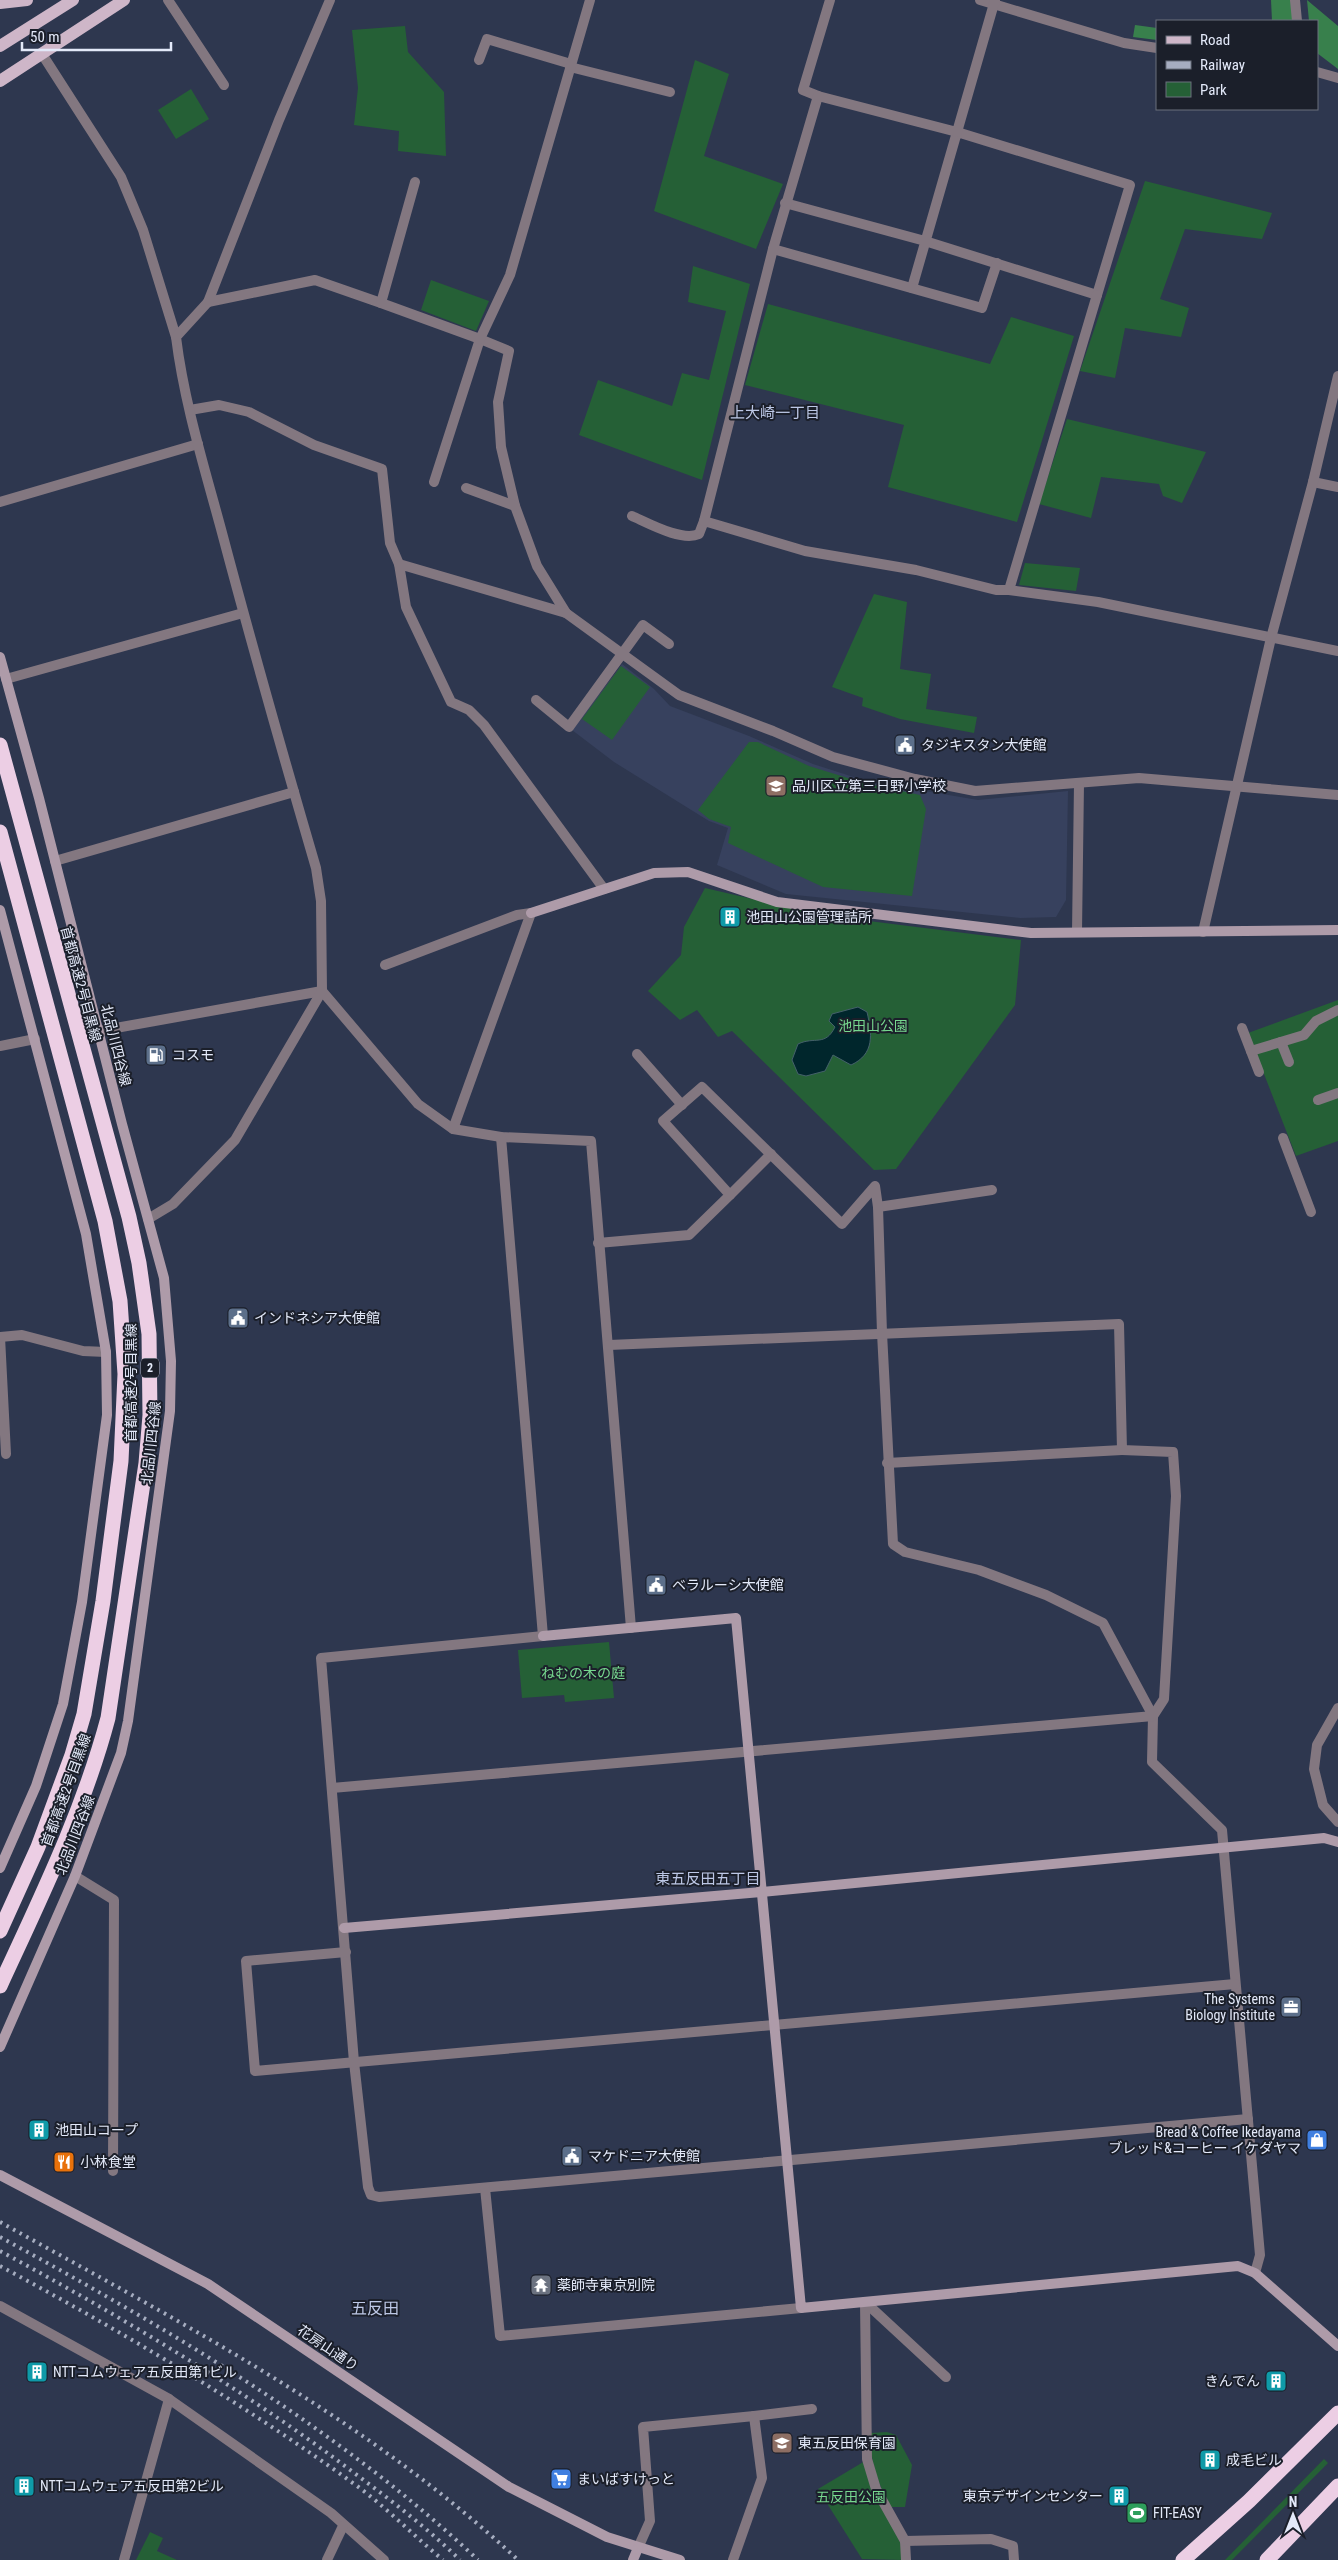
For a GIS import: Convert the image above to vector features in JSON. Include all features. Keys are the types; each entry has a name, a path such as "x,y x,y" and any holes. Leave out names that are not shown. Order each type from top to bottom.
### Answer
{"highway":[{"name":"首都高速2号目黒線","path":"0,745 129,1218 149,1334 150,1374 150,1415 146,1463 108,1718 83,1799 60,1856 0,1986"},
{"name":"首都高速2号目黒線","path":"0,832 105,1221 120,1301 126,1374 120,1471 103,1601 84,1714 72,1755 38,1847 0,1931"},
{"path":"1183,2560 1249,2501 1338,2413"},
{"path":"1267,2560 1338,2486"}],"main road":[{"path":"0,3 27,0"},
{"path":"0,46 73,0"},
{"path":"0,81 124,0"}],"street":[{"path":"168,0 224,84"},
{"path":"176,337 208,302 279,120 330,0"},
{"path":"434,482 480,339 510,275 590,0"},
{"path":"830,0 804,90 818,96 957,132 1130,186 1008,590"},
{"path":"980,0 994,2 1124,43 1156,48"},
{"path":"1295,0 1297,20"},
{"path":"912,288 994,2"},
{"path":"479,60 487,39 570,65 670,92"},
{"path":"42,54 121,177 143,230 176,337 198,444 243,613 316,868 321,901 322,991 235,1140 173,1204 148,1219"},
{"path":"1318,72 1338,78"},
{"path":"632,516 672,533 695,536 699,534 704,521 773,249 818,96"},
{"path":"381,303 414,182"},
{"path":"786,203 925,241 1097,295"},
{"path":"773,249 982,308 997,263"},
{"path":"208,302 315,280 509,351 498,402 501,446 515,506 537,566 566,612"},
{"path":"1203,932 1271,638 1313,482 1338,376"},
{"path":"190,410 219,405 249,412 314,445 382,469 390,543 399,564 406,607 451,702 469,710 484,725 604,889"},
{"path":"0,502 198,444"},
{"path":"1313,482 1338,487"},
{"path":"466,488 515,506"},
{"path":"704,521 805,551 916,570 996,590 1098,602 1338,651"},
{"path":"399,564 566,612 679,695 773,730 833,757 915,779 975,791 1140,778 1338,795"},
{"path":"6,679 243,613"},
{"path":"536,700 569,727 643,625 669,644"},
{"name":"北品川四谷線","path":"0,657 164,1278 171,1362 170,1411 126,1729 121,1753 75,1876 0,2047"},
{"path":"1077,932 1079,782"},
{"path":"55,861 294,792"},
{"path":"385,965 516,915 531,913 654,873 688,872 777,902 806,907 1030,933 1338,930"},
{"path":"0,910 86,1234 106,1352 107,1415 82,1602 63,1704 36,1786 0,1868"},
{"path":"454,1129 531,913"},
{"path":"99,1031 322,991"},
{"path":"322,991 418,1104 454,1129 501,1137 591,1141 631,1628"},
{"path":"1251,1051 1304,1035 1316,1020 1338,1010"},
{"path":"1242,1028 1259,1072"},
{"path":"0,1046 35,1039"},
{"path":"1282,1042 1289,1062"},
{"path":"637,1054 682,1105"},
{"path":"730,1195 662,1121 702,1087 842,1224 875,1186 878,1207 887,1463 893,1544 905,1552 979,1570 1046,1594 1103,1623 1153,1716 1152,1762 1222,1830 1260,2255 1255,2273"},
{"path":"1318,1100 1338,1093"},
{"path":"501,1137 543,1636"},
{"path":"1283,1138 1311,1212"},
{"path":"598,1243 689,1235 771,1154"},
{"path":"878,1207 992,1190"},
{"path":"609,1345 1119,1324 1122,1450"},
{"path":"6,1454 0,1338 22,1335 82,1351 106,1352"},
{"path":"887,1463 1122,1450 1173,1452 1176,1496 1164,1699 1153,1716"},
{"path":"801,2308 786,2160 775,2024 761,1892 750,1751 736,1618 321,1658 354,2062 368,2187 371,2195 379,2198 786,2160 1248,2119"},
{"path":"1338,1708 1317,1745 1314,1769 1323,1805 1338,1822"},
{"path":"332,1788 1153,1716"},
{"path":"344,1928 761,1892 1324,1838 1338,1842"},
{"path":"75,1876 114,1900 113,2170"},
{"path":"346,1952 246,1961 255,2071 1235,1984"},
{"name":"花房山通り","path":"0,2175 208,2284 509,2487 607,2537 680,2560"},
{"path":"485,2188 500,2336 866,2302 1193,2268 1238,2266 1255,2273 1338,2346"},
{"path":"866,2302 946,2377"},
{"path":"866,2302 867,2459 876,2489 905,2541 906,2560"},
{"path":"0,2306 169,2399 330,2513 384,2560"},
{"path":"124,2560 169,2399"},
{"path":"633,2560 650,2521 644,2427 812,2409"},
{"path":"733,2560 762,2478 754,2416"},
{"path":"327,2560 343,2526"},
{"path":"905,2541 991,2539 1013,2546 1014,2560"}],"shaded area":[{"name":"品川区立第三日野小学校","path":"622,664 654,689 670,706 749,736 813,764 866,781 978,800 1068,791 1066,900 1056,917 1020,918 786,894 717,865 728,828 709,821 614,762 572,730"},
{"path":"858,1007 867,1012 870,1028 870,1043 864,1055 851,1065 833,1055 825,1071 806,1076 798,1074 792,1060 798,1044 827,1037 835,1027 829,1021 832,1014"}],"green space":[{"path":"1271,0 1291,0 1293,20 1272,20"},
{"path":"1307,0 1338,26 1338,69 1318,54 1318,20 1309,20"},
{"path":"1135,25 1156,28 1156,40 1133,37"},
{"path":"405,26 408,52 444,92 446,156 398,151 399,131 354,125 358,88 352,30"},
{"path":"695,60 729,74 704,156 783,184 756,249 654,211"},
{"path":"191,89 209,119 176,139 158,110"},
{"path":"1145,181 1272,213 1262,239 1185,229 1160,299 1189,308 1181,337 1125,328 1115,378 1080,371"},
{"path":"693,266 750,284 702,480 579,435 598,380 672,406 682,373 709,380 726,311 688,302"},
{"path":"431,280 489,301 476,331 421,310"},
{"path":"768,304 990,364 1011,317 1074,336 1017,522 888,487 904,425 745,385"},
{"path":"1067,419 1206,452 1182,503 1163,496 1159,484 1101,477 1091,518 1039,504"},
{"path":"1025,563 1080,568 1076,591 1019,585"},
{"path":"874,594 907,602 900,669 931,674 926,709 977,717 974,733 900,719 862,706 863,698 832,687"},
{"path":"621,666 650,687 612,740 582,719"},
{"path":"749,742 758,742 809,766 864,783 920,795 926,809 912,896 823,887 728,843 731,827 709,819 698,810"},
{"name":"池田山公園","path":"705,888 821,915 1021,940 1015,1005 896,1169 874,1170 732,1031 718,1037 697,1010 680,1020 648,991 681,955 684,927"},
{"path":"1338,1000 1338,1141 1296,1156 1248,1033"},
{"name":"ねむの木の庭","path":"609,1642 614,1698 565,1702 564,1695 522,1698 518,1650"},
{"path":"887,2432 896,2435 912,2465 905,2507 891,2507 878,2480 873,2462 870,2433"},
{"path":"1324,2459 1328,2463 1232,2560 1225,2560"},
{"name":"五反田公園","path":"865,2461 901,2541 903,2560 862,2559 818,2489"},
{"path":"150,2532 163,2538 157,2551 177,2560 136,2560"}],"railway":[{"path":"0,2222 203,2335 335,2417 398,2461 459,2509 518,2560"},
{"path":"0,2237 126,2307 310,2424 424,2512 478,2560"},
{"path":"0,2251 124,2321 244,2395 322,2449 375,2489 427,2530 460,2560"},
{"path":"0,2266 137,2343 271,2426 357,2486 443,2560"}],"place":[{"name":"タジキスタン大使館","path":"905,745"},
{"name":"品川区立第三日野小学校","path":"776,786"},
{"name":"池田山公園管理詰所","path":"730,917"},
{"name":"コスモ","path":"156,1055"},
{"name":"インドネシア大使館","path":"238,1318"},
{"name":"ベラルーシ大使館","path":"656,1585"},
{"name":"The Systems Biology Institute","path":"1291,2007"},
{"name":"池田山コープ","path":"39,2130"},
{"name":"Bread & Coffee Ikedayama ブレッド&コーヒー イケダヤマ","path":"1317,2140"},
{"name":"マケドニア大使館","path":"572,2156"},
{"name":"小林食堂","path":"64,2162"},
{"name":"薬師寺東京別院","path":"541,2285"},
{"name":"NTTコムウェア五反田第1ビル","path":"37,2372"},
{"name":"きんでん","path":"1276,2381"},
{"name":"東五反田保育園","path":"782,2443"},
{"name":"成毛ビル","path":"1210,2460"},
{"name":"まいばすけっと","path":"561,2479"},
{"name":"NTTコムウェア五反田第2ビル","path":"24,2486"},
{"name":"東京デザインセンター","path":"1119,2496"},
{"name":"FIT-EASY","path":"1137,2513"}],"district":[{"name":"上大崎一丁目","path":"775,413"},
{"name":"東五反田五丁目","path":"708,1879"},
{"name":"五反田","path":"375,2308"}]}
